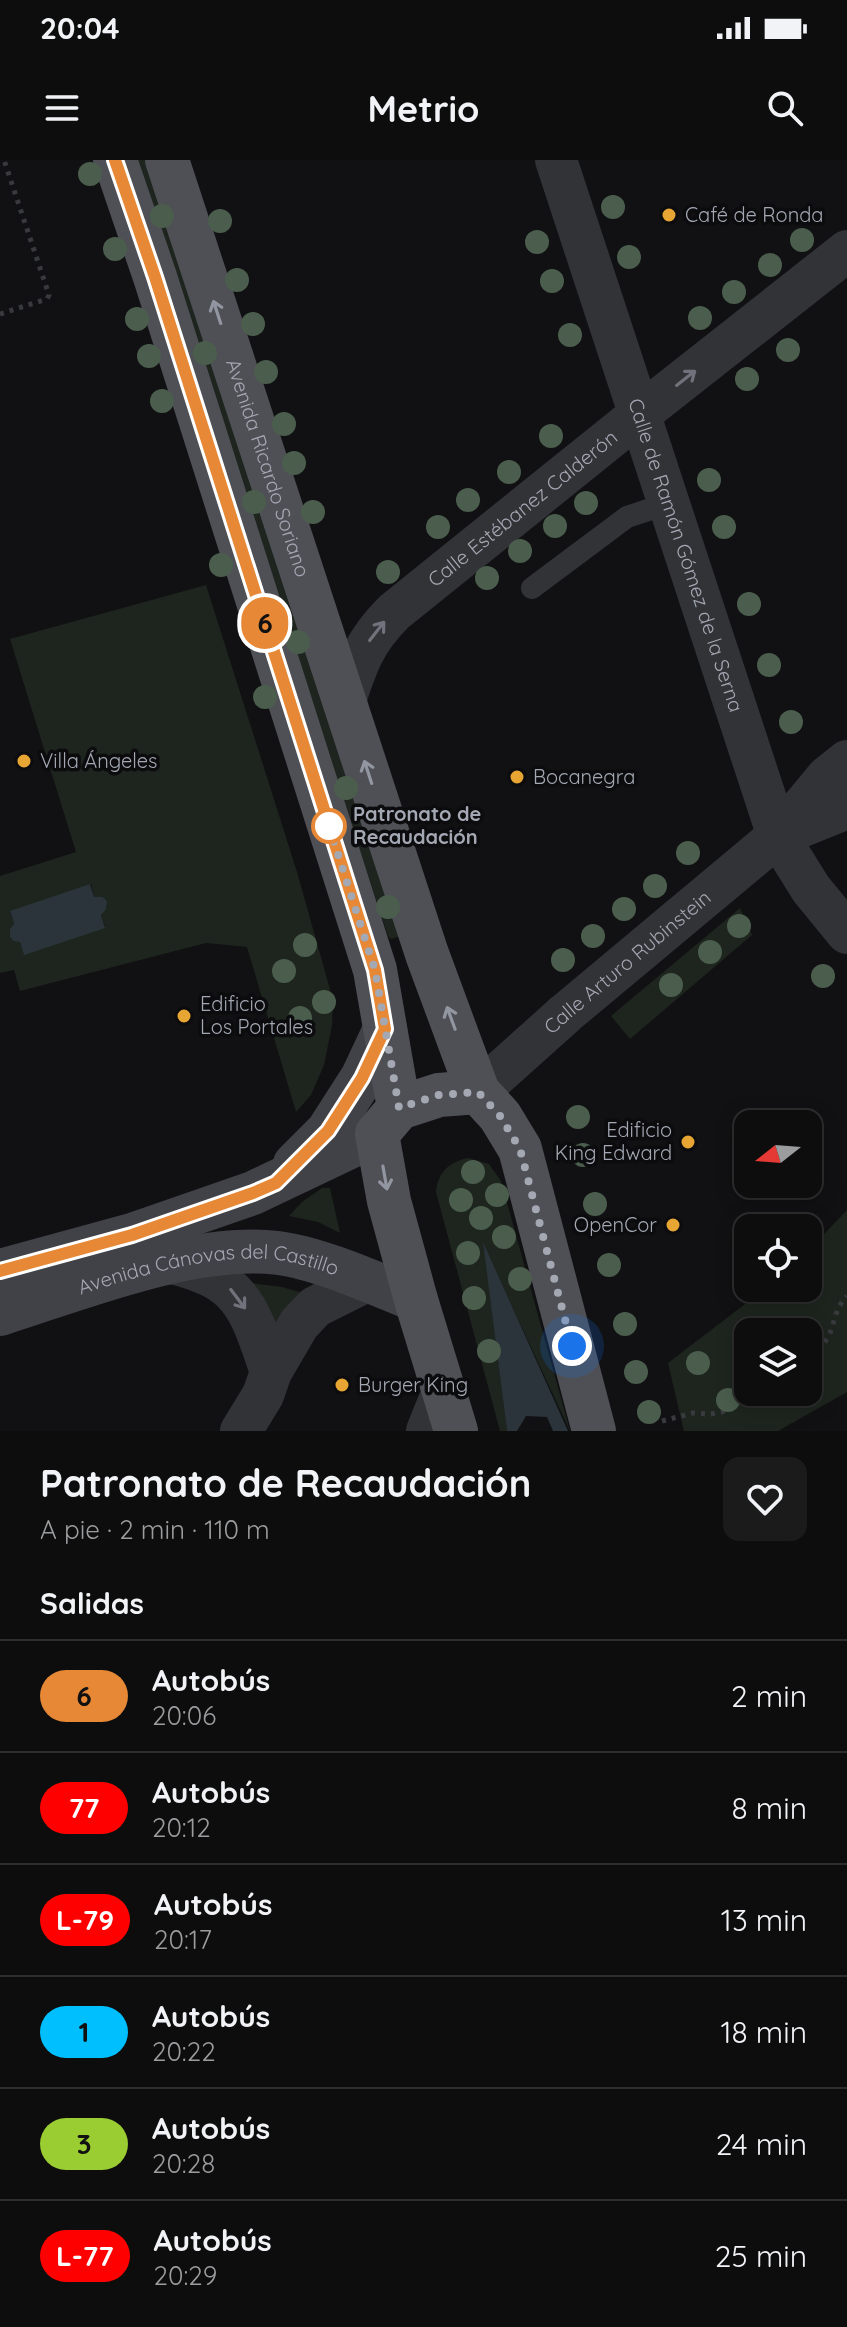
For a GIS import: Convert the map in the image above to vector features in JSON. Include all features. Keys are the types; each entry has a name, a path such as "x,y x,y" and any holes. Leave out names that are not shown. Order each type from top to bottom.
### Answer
{"main road":[{"path":"115,160 375,970 385,1029 389,1201 456,1431"},
{"name":"Avenida Ricardo Soriano","path":"167,160 427,954 478,1092"},
{"path":"276,1183 328,1131 362,1078 385,1029"},
{"path":"388,1121 439,1095 478,1092 500,1116 520,1149 594,1431"},
{"name":"Avenida Cánovas del Castillo","path":"0,1271 132,1235 239,1198 276,1183 388,1121"},
{"name":"Avenida Cánovas del Castillo","path":"0,1314 144,1269 237,1250 281,1253 416,1300"}],"street":[{"name":"Calle de Ramón Gómez de la Serna","path":"556,160 778,836 811,889 847,933"},
{"name":"Calle Estébanez Calderón","path":"345,701 360,655 378,627 394,612 847,251"},
{"name":"Calle Arturo Rubinstein","path":"478,1092 566,1013 778,836 827,777 847,761"},
{"name":"Calle Arturo Rubinstein","path":"778,836 844,809"},
{"path":"172,1263 197,1269 221,1280 234,1291 256,1328 271,1372"},
{"path":"241,1431 299,1324 315,1307 367,1281"},
{"path":"427,1431 444,1389"}],"lane":[{"path":"532,588 627,517 669,503"}],"path":[{"path":"0,314 47,299 49,295 4,160"},
{"path":"822,1346 830,1336 842,1301 847,1296"},
{"path":"662,1421 693,1413 726,1411 734,1402"}],"shaded area":[{"path":"134,160 146,160 398,937 391,939 388,936"},
{"path":"206,585 297,872 333,1000 332,1025 324,1065 311,1095 296,1112 247,947 206,943 20,991 14,970 0,973 0,876 76,852 10,639","holes":["91,884 94,897 103,897 107,901 101,915 105,927 24,954 10,912"]},
{"path":"90,884 94,897 103,897 107,901 101,915 105,928 24,955 20,942 10,937 14,924 10,911"},
{"path":"740,908 752,935 630,1039 611,1016"},
{"path":"468,1158 489,1164 501,1181 570,1431 484,1246 507,1431 500,1431 436,1192 439,1179 446,1169"},
{"path":"322,1188 330,1188 340,1233 318,1222 289,1216"},
{"path":"847,1210 847,1392 778,1431 684,1431 668,1363 748,1302 822,1302 822,1236"},
{"path":"483,1242 568,1431 553,1431 547,1417 526,1416 517,1431 507,1431"},
{"path":"250,1283 306,1294 277,1346"}],"bus line":[{"name":"6","path":"0,1271 132,1235 276,1183 328,1131 362,1078 385,1029 375,970 115,160"}],"place":[{"name":"Café de Ronda","path":"669,215"},
{"name":"Villa Ángeles","path":"24,761"},
{"name":"Bocanegra","path":"517,777"},
{"name":"Patronato de Recaudación","path":"329,826"},
{"name":"Edificio Los Portales","path":"184,1016"},
{"name":"Edificio King Edward","path":"688,1142"},
{"name":"OpenCor","path":"673,1225"},
{"name":"Burger King","path":"342,1385"}],"route":[{"path":"329,826 327,820 375,970 399,1108 439,1095 478,1092 500,1116 520,1149 572,1346"}]}
